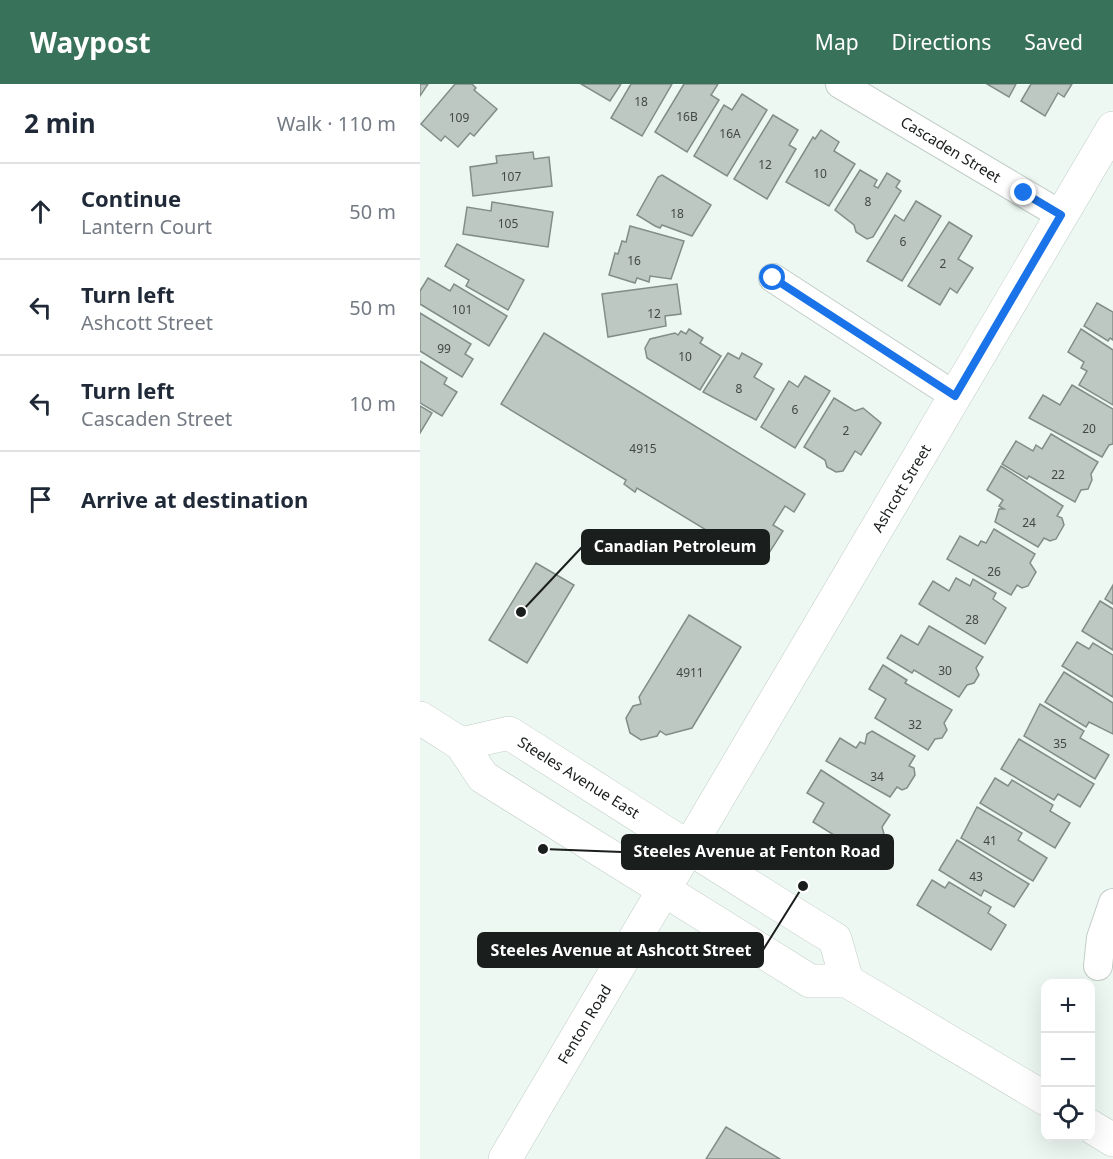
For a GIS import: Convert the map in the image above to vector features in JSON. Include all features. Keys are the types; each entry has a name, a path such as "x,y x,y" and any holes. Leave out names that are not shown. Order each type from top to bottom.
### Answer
{"main road":[{"name":"Ashcott Street","path":"664,889 1113,128"},
{"path":"420,718 461,744 483,777 810,981 847,981 1041,1096"},
{"name":"Steeles Avenue East","path":"461,744 509,733 835,939 847,981"},
{"name":"Fenton Road","path":"505,1159 664,889"},
{"path":"1095,1129 1113,1140"}],"street":[{"name":"Cascaden Street","path":"840,84 1061,215"},
{"path":"773,278 955,396"},
{"path":"1098,966 1101,938 1113,903"}],"building":[{"path":"420,84 428,84 420,96"},
{"path":"455,84 472,84 476,88 474,90 497,109 474,136 470,133 458,147 445,136 441,141 421,124"},
{"path":"581,84 621,84 610,101"},
{"path":"631,84 672,84 642,136 611,118"},
{"path":"684,84 718,84 711,95 719,100 687,152 655,132"},
{"path":"987,84 1016,84 1009,97"},
{"path":"1031,84 1072,84 1064,97 1058,93 1045,116 1021,101"},
{"path":"742,94 767,110 727,176 694,156 724,105 732,110"},
{"path":"773,115 798,130 789,145 796,149 767,199 734,179"},
{"path":"821,130 839,142 834,151 855,164 829,206 786,182 813,137 815,139"},
{"path":"533,152 534,159 549,157 552,186 473,196 470,167 497,163 496,156"},
{"path":"860,170 877,180 874,186 878,188 887,173 900,181 896,187 901,191 873,237 867,239 856,232 854,225 835,210"},
{"path":"662,175 711,205 692,236 662,225 660,228 637,215 658,177"},
{"path":"916,201 941,216 902,281 867,261 895,215 904,221"},
{"path":"492,202 553,212 548,247 463,234 467,207 491,211"},
{"path":"949,222 972,236 958,259 973,268 957,293 950,288 940,305 908,286"},
{"path":"630,226 684,241 671,279 650,276 649,282 637,278 635,283 609,275 615,253 618,254 622,241 626,242"},
{"path":"457,244 524,280 508,310 466,286 469,280 445,266"},
{"path":"428,278 450,291 454,284 507,316 489,346 420,304 420,291"},
{"path":"677,284 681,314 665,316 666,326 608,337 602,294"},
{"path":"1097,303 1113,312 1113,340 1110,338 1108,341 1084,326"},
{"path":"420,313 471,344 465,354 473,359 462,377 420,351"},
{"path":"689,329 703,338 700,343 721,356 700,390 647,358 645,348 650,339 675,333 678,335 681,331 686,334"},
{"path":"1081,329 1113,350 1113,405 1079,385 1087,371 1081,368 1084,362 1068,352"},
{"path":"544,333 805,494 794,512 785,506 773,525 783,531 762,564 637,488 635,492 624,484 626,480 501,404"},
{"path":"728,353 739,359 742,353 762,364 754,377 774,389 756,420 703,392"},
{"path":"420,361 447,378 444,384 457,392 442,416 420,403"},
{"path":"805,376 830,391 795,448 761,427 789,381 798,387"},
{"path":"1072,385 1113,409 1113,444 1109,445 1102,457 1029,418 1043,395 1060,405"},
{"path":"834,398 855,411 863,408 881,423 861,455 855,451 843,471 836,472 827,467 825,460 804,447"},
{"path":"420,406 432,413 420,433"},
{"path":"1051,434 1098,462 1091,474 1092,480 1088,489 1081,490 1075,502 1029,476 1027,479 1002,464 1016,441 1033,451 1036,445 1042,449"},
{"path":"1001,466 1063,506 1057,516 1062,518 1064,525 1056,539 1050,541 1044,538 1038,547 995,522 999,509 1004,509 999,506 1003,500 987,490"},
{"path":"994,529 1035,554 1030,563 1036,572 1028,586 1022,588 1017,585 1011,595 947,559 960,536 978,546 981,541 986,543"},
{"path":"536,563 574,585 527,663 489,640"},
{"path":"956,578 970,586 973,579 996,593 993,599 1006,608 985,644 919,604 933,581 949,591"},
{"path":"1113,585 1113,604 1105,599"},
{"path":"1100,601 1113,609 1113,650 1082,631"},
{"path":"689,615 741,647 692,728 666,735 660,731 657,736 641,740 630,733 626,718 633,706 641,704 639,697"},
{"path":"929,626 983,657 976,668 979,675 974,683 967,685 959,697 914,670 912,673 887,658 901,635 918,645"},
{"path":"1077,642 1089,649 1093,643 1113,655 1113,697 1062,666"},
{"path":"883,665 907,680 905,683 952,710 944,723 947,730 942,738 935,739 928,750 875,718 886,699 869,689"},
{"path":"1064,672 1113,703 1113,734 1089,722 1086,727 1045,702"},
{"path":"1040,704 1084,731 1080,738 1109,755 1095,779 1024,736"},
{"path":"872,731 915,756 909,766 914,768 915,775 907,788 902,790 897,787 890,797 826,761 840,738 856,748 860,742 865,744 867,734"},
{"path":"1019,739 1094,784 1080,807 1058,794 1054,800 1001,769"},
{"path":"821,770 890,815 882,827 884,834 879,842 873,843 866,855 813,822 824,803 807,793"},
{"path":"995,778 1008,786 1012,780 1053,805 1050,811 1070,823 1055,848 980,803"},
{"path":"977,807 1022,833 1018,840 1047,858 1033,881 961,838"},
{"path":"957,840 1029,884 1014,907 984,890 981,896 939,870"},
{"path":"932,880 945,888 949,882 991,907 988,913 1006,925 991,950 917,905"},
{"path":"726,1127 780,1159 706,1159"}],"place":[{"name":"Canadian Petroleum","path":"521,612"},
{"name":"Steeles Avenue at Fenton Road","path":"543,849"},
{"name":"Steeles Avenue at Ashcott Street","path":"803,886"}],"route":[{"path":"773,278 955,396 1061,215 1024,193"}]}
